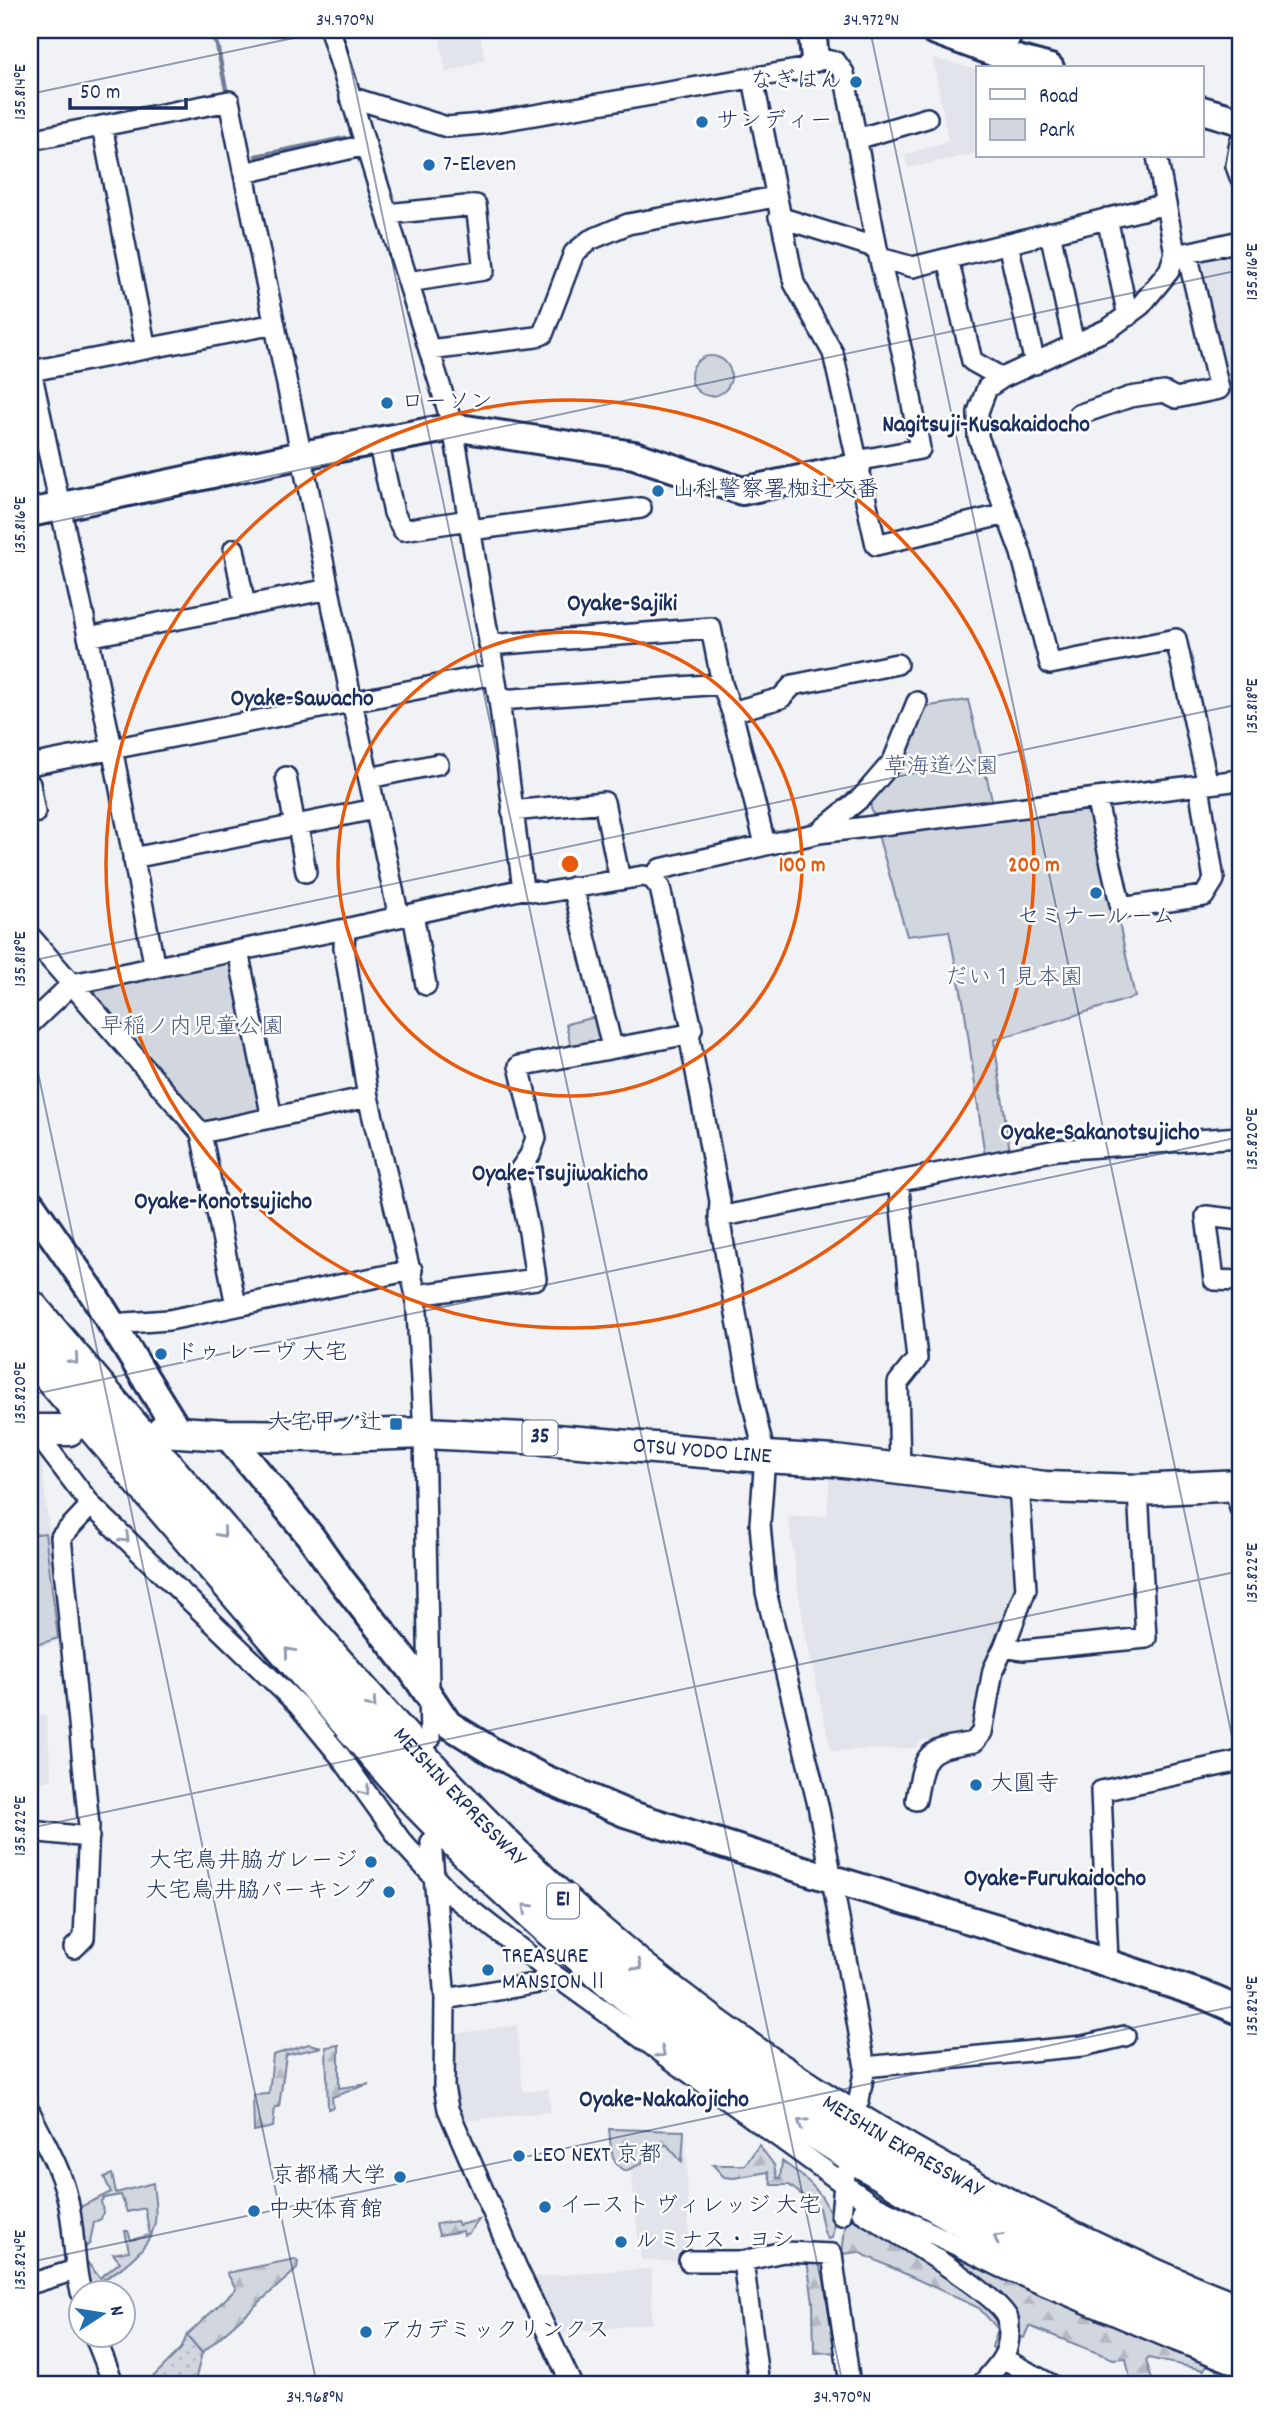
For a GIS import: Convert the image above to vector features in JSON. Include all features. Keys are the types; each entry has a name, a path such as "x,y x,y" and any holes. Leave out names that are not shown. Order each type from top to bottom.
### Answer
{"highway":[{"name":"MEISHIN EXPRESSWAY","path":"30,1308 182,1488 418,1757 507,1849 629,1959 727,2036 844,2115 900,2148 1019,2213 1104,2255 1187,2293 1240,2312"},
{"name":"MEISHIN EXPRESSWAY","path":"30,1351 409,1792 448,1833 584,1959 714,2062 808,2127 908,2189 1007,2244 1113,2294 1240,2343"}],"main road":[{"path":"31,1429 69,1430"},
{"name":"OTSU YODO LINE","path":"170,1431 227,1435 339,1436 425,1433 543,1438 835,1461 1019,1485 1238,1493"}],"street":[{"path":"330,30 453,426 499,700 523,889"},
{"path":"812,30 815,58"},
{"path":"933,30 998,54 1043,66"},
{"path":"998,54 1010,30"},
{"path":"350,97 447,127 525,117 753,79 803,69 815,58"},
{"path":"30,513 453,426 635,455 742,491 920,449 905,364 878,253 844,73 836,62 815,58"},
{"path":"753,79 794,283 833,353 876,545 1006,514"},
{"path":"30,140 229,102 352,702 376,809 426,985"},
{"path":"1204,111 1240,121"},
{"path":"856,139 927,118"},
{"path":"102,126 146,349"},
{"path":"1240,142 1237,166 1240,177"},
{"path":"244,173 366,145"},
{"path":"1078,415 1130,397 1164,392 1176,398 1220,388 1166,204 1157,158"},
{"path":"429,350 543,334 574,253 590,240 628,224 775,197"},
{"path":"779,217 913,267 1166,204"},
{"path":"387,214 476,205 484,270 408,282"},
{"path":"1107,218 1128,316"},
{"path":"1050,232 1074,345"},
{"path":"1096,798 1121,908 1204,896 1214,880 1203,785 1176,639 1050,664 1021,553 978,437 978,412 986,388 1110,328 1128,316 1141,305 1181,253 1240,241"},
{"path":"1007,243 1035,364"},
{"path":"948,258 972,361 1002,378"},
{"path":"155,968 112,748 30,369 275,324"},
{"path":"378,441 394,513 403,530 641,508"},
{"path":"234,549 245,606"},
{"path":"88,637 329,589"},
{"path":"489,645 711,628 722,684 732,712 765,844"},
{"path":"732,712 781,698 793,685 897,664"},
{"path":"30,765 494,674"},
{"path":"499,700 722,684"},
{"path":"819,832 863,796 892,761 917,702"},
{"path":"369,778 438,764"},
{"path":"286,776 306,872"},
{"path":"652,878 660,869 819,832 1240,780"},
{"path":"30,784 34,813"},
{"path":"512,811 604,802 620,880"},
{"path":"134,858 376,809"},
{"path":"30,1024 72,984 345,929 523,889 543,893 643,876 652,878 660,888 692,1029 689,1034 720,1201 719,1217 749,1387 765,1457 760,1524 766,1592 818,1805 832,1879 865,2067 859,2099"},
{"path":"573,887 612,1047"},
{"path":"345,929 344,947 368,1097 416,1295 425,1433 430,1739"},
{"path":"30,936 201,1133 236,1305"},
{"path":"238,951 272,1118"},
{"path":"416,1295 536,1279 517,1174 530,1155 536,1138 519,1066 689,1034"},
{"path":"201,1133 368,1097"},
{"path":"719,1217 1056,1150 1240,1137"},
{"path":"898,1181 917,1359 898,1383 900,1469"},
{"path":"30,1203 112,1324 170,1431"},
{"path":"1240,1220 1206,1216 1214,1280 1240,1281"},
{"path":"112,1324 169,1320 411,1270"},
{"path":"31,1429 91,1505 298,1705 340,1756 402,1842 449,1893 843,2193 997,2304 1008,2319 1009,2342 1004,2360 981,2385"},
{"path":"227,1435 311,1537 448,1724 493,1752 543,1778 625,1813 832,1879 1034,1939 1201,1994 1240,2011"},
{"path":"916,1800 923,1764 939,1748 974,1742 982,1732 993,1670 1026,1589 1019,1485"},
{"path":"1004,1647 1023,1650 1146,1638 1138,1490"},
{"path":"74,1948 84,1938 89,1837 61,1537 91,1505"},
{"path":"1108,1963 1101,1791 1240,1761"},
{"path":"30,1831 89,1837"},
{"path":"431,1842 445,1999 444,2087 450,2118 572,2385"},
{"path":"445,1999 539,1983 550,1972"},
{"path":"865,2067 1083,2046 1125,2036"},
{"path":"30,2112 56,2166 68,2200 77,2278"},
{"path":"843,2193 870,2203 1001,2267 1240,2366"},
{"path":"688,2261 743,2261 783,2252 832,2254 850,2385"},
{"path":"743,2261 759,2385"},
{"path":"30,2284 75,2270"},
{"path":"99,2348 114,2385"},
{"path":"1004,2360 1052,2385"}],"shaded area":[{"path":"438,30 479,30 485,60 446,73"},
{"path":"933,58 976,69 976,153 908,168 905,155 948,141"},
{"path":"1240,246 1240,398 1227,401 1192,256"},
{"path":"30,1451 35,1451 41,1457 61,1640 30,1650"},
{"path":"830,1471 1008,1496 1012,1501 1018,1587 989,1663 972,1729 967,1734 921,1741 916,1748 831,1751 804,1628 788,1517 827,1516"},
{"path":"46,1714 52,1780 38,1783 36,1821 30,1825 30,1717"},
{"path":"517,2025 523,2092 548,2089 551,2112 461,2121 454,2097 454,2034"},
{"path":"686,2137 689,2239 684,2262 641,2260 627,2138"},
{"path":"652,2269 652,2323 554,2335 532,2282 535,2277"}],"green space":[{"path":"711,356 719,357 725,362 730,368 730,384 725,390 719,395 711,396 703,395 697,390 692,384 691,376 692,368 697,362 703,357"},
{"name":"草海道公園","path":"968,700 993,804 874,819 869,800 918,708"},
{"name":"だい１見本園","path":"1094,807 1135,997 994,1040 1011,1159 986,1164 964,1006 949,931 907,936 878,835"},
{"name":"早稲ノ内児童公園","path":"227,963 238,971 267,1108 207,1128 94,1000 96,991"},
{"path":"596,1017 601,1040 597,1047 572,1052 566,1024"},
{"path":"45,1533 58,1638 30,1647 30,1535"},
{"path":"309,2044 322,2047 286,2055 279,2107 275,2107 273,2127 254,2131 253,2095 269,2094 273,2055"},
{"path":"339,2045 339,2088 369,2084 332,2097 333,2107 328,2109 326,2047"},
{"path":"609,2129 684,2131 682,2162 667,2145 653,2146 641,2164 625,2171 613,2158"},
{"path":"759,2145 774,2165 777,2178 780,2178 782,2161 818,2192 831,2218 835,2218 832,2238 828,2239 824,2232 819,2208 789,2185 772,2185 768,2172 734,2178 724,2177 713,2165 745,2165"},
{"path":"112,2174 116,2193 153,2183 156,2208 152,2233 146,2244 118,2271 106,2278 100,2278 120,2262 113,2254 129,2251 125,2231 128,2231 131,2240 150,2235 145,2208 127,2212 121,2195 101,2201 103,2212 101,2219 94,2222 90,2243 86,2247 80,2245 75,2211 111,2192 104,2177"},
{"path":"851,2217 933,2267 978,2299 1001,2323 1000,2349 995,2350 992,2347 998,2329 979,2308 858,2252 842,2254 846,2219"},
{"path":"479,2220 469,2233 464,2235 463,2231 439,2235 436,2224 457,2221 459,2225"},
{"path":"930,2240 1207,2364 1204,2370 1149,2358 1146,2361 1154,2385 1125,2385 1131,2384 1126,2358 1113,2359 1029,2326 1024,2338 1016,2335 927,2244"},
{"path":"295,2259 298,2261 297,2269 202,2353 187,2335 236,2289 227,2273"},
{"path":"807,2261 827,2263 840,2352 814,2353 813,2302"},
{"path":"87,2262 100,2278 84,2278 82,2264"},
{"path":"187,2335 202,2353 194,2385 145,2385 181,2349"}],"waterway":[{"path":"206,30 217,45 226,89"},
{"path":"256,156 345,138"}],"place":[{"name":"なぎはん","path":"856,82"},
{"name":"サンディー","path":"702,122"},
{"name":"7-Eleven","path":"429,165"},
{"name":"ローソン","path":"387,403"},
{"name":"山科警察署椥辻交番","path":"658,491"},
{"name":"セミナールーム","path":"1096,893"},
{"name":"ドゥ レーヴ 大宅","path":"161,1354"},
{"name":"大宅甲ノ辻","path":"396,1424"},
{"name":"大圓寺","path":"976,1785"},
{"name":"大宅鳥井脇ガレージ","path":"371,1862"},
{"name":"大宅鳥井脇パーキング","path":"389,1892"},
{"name":"TREASURE MANSION Ⅱ","path":"488,1970"},
{"name":"LEO NEXT 京都","path":"519,2156"},
{"name":"京都橘大学","path":"400,2177"},
{"name":"イースト ヴィレッジ 大宅","path":"545,2207"},
{"name":"中央体育館","path":"254,2211"},
{"name":"ルミナス・ヨシ","path":"621,2242"},
{"name":"アカデミックリンクス","path":"366,2332"}],"district":[{"name":"Nagitsuji-Kusakaidocho","path":"986,426"},
{"name":"Oyake-Sajiki","path":"622,605"},
{"name":"Oyake-Sawacho","path":"302,700"},
{"name":"Oyake-Sakanotsujicho","path":"1100,1134"},
{"name":"Oyake-Tsujiwakicho","path":"560,1175"},
{"name":"Oyake-Konotsujicho","path":"223,1203"},
{"name":"Oyake-Furukaidocho","path":"1055,1880"},
{"name":"Oyake-Nakakojicho","path":"664,2101"}]}
